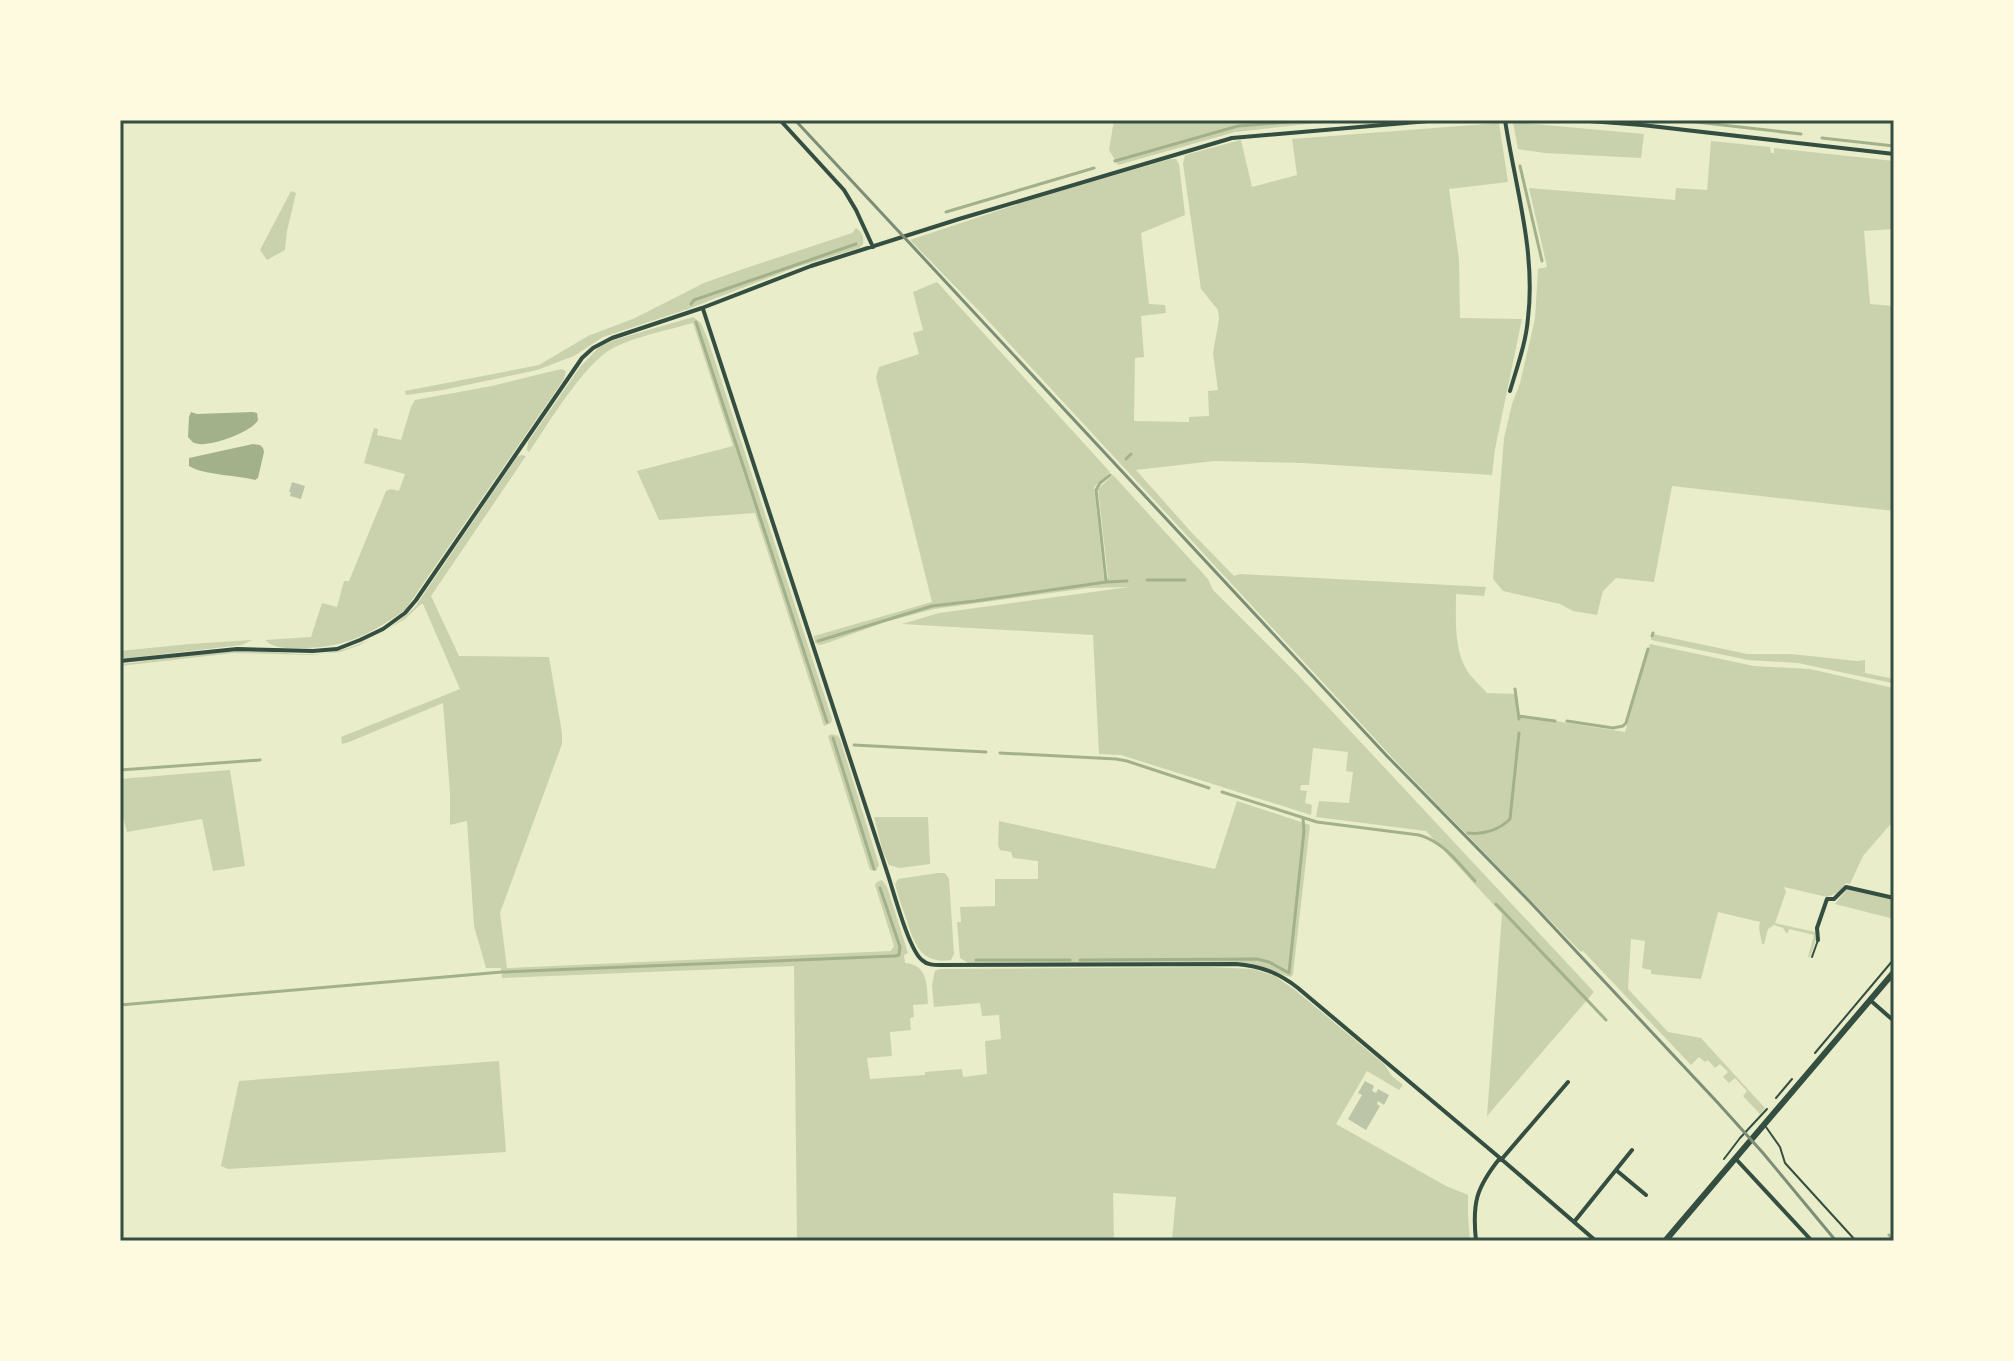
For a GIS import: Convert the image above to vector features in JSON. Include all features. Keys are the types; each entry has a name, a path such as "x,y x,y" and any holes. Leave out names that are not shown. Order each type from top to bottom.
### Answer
{"main road":[{"path":"1665,1241 1732,1155 1764,1125 1894,972"}],"street":[{"path":"780,120 844,190 873,247"},
{"path":"120,661 237,649 329,650 383,629 411,607 582,358 612,338 702,308 811,266 1232,138 1440,120"},
{"path":"1505,120 1525,229 1530,276 1526,334 1510,391"},
{"path":"1576,120 1894,154"},
{"path":"702,308 909,939 921,960 940,965 1236,964 1266,969 1298,988 1596,1241"},
{"path":"1818,940 1818,925 1827,899 1834,899 1846,887 1894,898"},
{"path":"1870,1000 1894,1021"},
{"path":"1476,1241 1474,1212 1482,1183 1568,1082"},
{"path":"1574,1222 1632,1150"},
{"path":"1732,1155 1812,1241"},
{"path":"1616,1170 1646,1195"}],"lane":[{"path":"1812,957 1818,940"},
{"path":"1764,1125 1780,1147 1785,1163 1856,1241"}],"path":[{"path":"1812,1057 1894,959"},
{"path":"1776,1098 1795,1076"},
{"path":"1732,1155 1751,1125 1769,1106"}],"shaded area":[{"path":"1114,120 1343,120 1235,132 1118,165 1109,150"},
{"path":"1513,122 1644,134 1641,158 1518,149"},
{"path":"1499,123 1508,182 1449,189 1459,259 1460,318 1522,319 1492,475 1303,463 1214,461 1136,470 1234,576 1486,587 1484,596 1456,594 1456,632 1461,659 1472,678 1487,693 1516,694 1518,715 1625,732 1650,644 1754,666 1810,669 1893,688 1894,820 1863,856 1850,884 1846,883 1837,893 1827,897 1784,887 1786,892 1775,923 1815,932 1810,957 1814,935 1789,929 1787,934 1783,928 1774,925 1768,929 1762,944 1760,922 1718,912 1701,979 1651,974 1651,970 1642,968 1645,941 1631,939 1628,989 1668,1032 1701,1038 1765,1108 1760,1114 1743,1096 1747,1091 1735,1078 1729,1083 1723,1077 1728,1072 1720,1064 1715,1068 1708,1060 1705,1062 1699,1057 1691,1065 1403,769 910,240 1027,201 1176,159 1185,215 1141,233 1149,304 1165,305 1166,313 1141,316 1144,357 1135,358 1134,421 1189,422 1189,417 1209,416 1208,391 1218,390 1213,353 1219,319 1218,310 1201,289 1183,164 1185,155 1241,140 1252,187 1297,175 1292,139"},
{"path":"1711,141 1770,147 1771,153 1774,153 1774,148 1894,161 1894,229 1864,231 1870,304 1894,306 1894,511 1672,486 1654,582 1616,578 1603,591 1597,615 1503,591 1493,579 1504,438 1535,319 1538,269 1547,267 1529,188 1675,200 1676,188 1707,190"},
{"path":"291,191 296,193 285,250 267,260 260,250"},
{"path":"856,228 863,239 859,248 794,268 688,309 603,337 574,356 537,370 406,395 405,391 539,365 588,336 635,318 704,283 852,233"},
{"path":"937,282 1110,472 1094,487 1104,579 1108,578 1098,489 1113,475 1208,579 1213,590 1299,676 1594,992 1487,1116 1502,914 1426,831 1316,817 1319,801 1349,803 1353,772 1346,771 1348,752 1313,748 1309,785 1301,785 1300,790 1307,791 1305,803 1312,805 1311,815 1121,755 1099,754 1093,635 902,624 939,613 1129,587 1088,588 934,609 820,645 815,643 814,636 932,602 876,377 879,367 919,354 913,333 923,330 913,292"},
{"path":"693,317 701,323 708,340 832,719 824,726 755,513 659,520 637,471 733,446 693,323 633,340 604,354 580,379 529,452 527,450 528,442 580,367 598,348 614,340"},
{"path":"561,369 566,371 564,379 405,610 365,634 340,644 286,648 265,640 311,637 322,603 337,607 344,581 349,581 386,491 399,491 405,474 364,463 374,428 378,429 377,435 401,440 415,400"},
{"path":"191,412 253,412 257,413 258,420 232,437 199,444 188,437"},
{"path":"260,445 264,452 255,480 189,466 189,458"},
{"path":"526,456 431,596 459,656 549,657 562,744 500,913 507,968 891,951 894,946 875,885 882,880 908,953 904,955 905,963 918,968 925,977 928,1004 913,1005 911,1030 890,1032 892,1056 867,1058 870,1079 962,1069 963,1077 987,1074 985,1041 1001,1039 999,1015 982,1016 980,1003 934,1007 932,985 935,971 939,969 1253,969 1275,976 1295,990 1384,1064 1403,1085 1399,1090 1367,1071 1336,1124 1446,1186 1468,1195 1470,1241 1172,1240 1176,1197 1113,1193 1114,1241 797,1241 794,966 502,978 501,968 486,968 474,926 467,821 450,825 443,703 342,744 341,737 460,689 423,604 386,630 415,607 517,457"},
{"path":"1653,634 1747,654 1865,660 1865,673 1890,678 1892,683 1798,663 1748,660 1651,640"},
{"path":"373,638 340,652 311,655 234,653 120,666 237,651 317,654 344,649"},
{"path":"252,640 242,645 120,659 120,651"},
{"path":"832,734 840,739 879,865 876,871 870,870 828,736"},
{"path":"230,770 245,866 213,871 202,819 127,832 120,806 120,779"},
{"path":"1237,801 1310,825 1291,977 1246,963 968,963 960,958 957,922 961,922 960,907 995,906 995,879 1038,879 1038,861 1013,858 1011,852 1000,850 999,821 1215,869"},
{"path":"874,817 928,817 930,864 900,868 889,865"},
{"path":"945,873 949,879 954,954 951,960 940,961 924,955 919,949 895,884 898,879"},
{"path":"1848,888 1894,900 1894,919 1835,904"},
{"path":"499,1061 506,1152 228,1169 221,1166 239,1081"}],"building":[{"path":"292,482 305,486 301,499 290,496"},
{"path":"1365,1081 1374,1086 1372,1091 1376,1093 1378,1089 1389,1095 1384,1105 1378,1101 1380,1106 1366,1130 1348,1119 1362,1095 1358,1093"}],"waterway":[{"path":"1115,161 1238,126 1313,120"},
{"path":"1678,120 1801,134"},
{"path":"1822,138 1894,146"},
{"path":"1520,166 1542,261"},
{"path":"946,212 1094,168"},
{"path":"691,304 694,300 856,244"},
{"path":"696,322 827,722"},
{"path":"1126,459 1131,454"},
{"path":"1106,581 1096,490 1110,475"},
{"path":"1147,580 1185,580"},
{"path":"818,641 932,606 1127,581"},
{"path":"1567,721 1613,728 1623,726 1648,649"},
{"path":"1515,689 1519,719"},
{"path":"1519,716 1555,721"},
{"path":"1468,833 1490,831 1510,819 1519,733"},
{"path":"833,738 874,869"},
{"path":"854,745 986,752"},
{"path":"1000,753 1116,759 1209,788"},
{"path":"120,770 260,760"},
{"path":"1222,792 1317,822 1428,838 1443,848 1475,881"},
{"path":"1080,960 1257,959 1289,973 1303,818"},
{"path":"120,1005 502,972 899,955 900,947 880,888"},
{"path":"1496,904 1606,1020"},
{"path":"976,960 1070,960"},
{"path":"1889,1235 1894,1241"}],"railway":[{"path":"795,120 1386,755 1530,902 1718,1103 1836,1241"}]}
